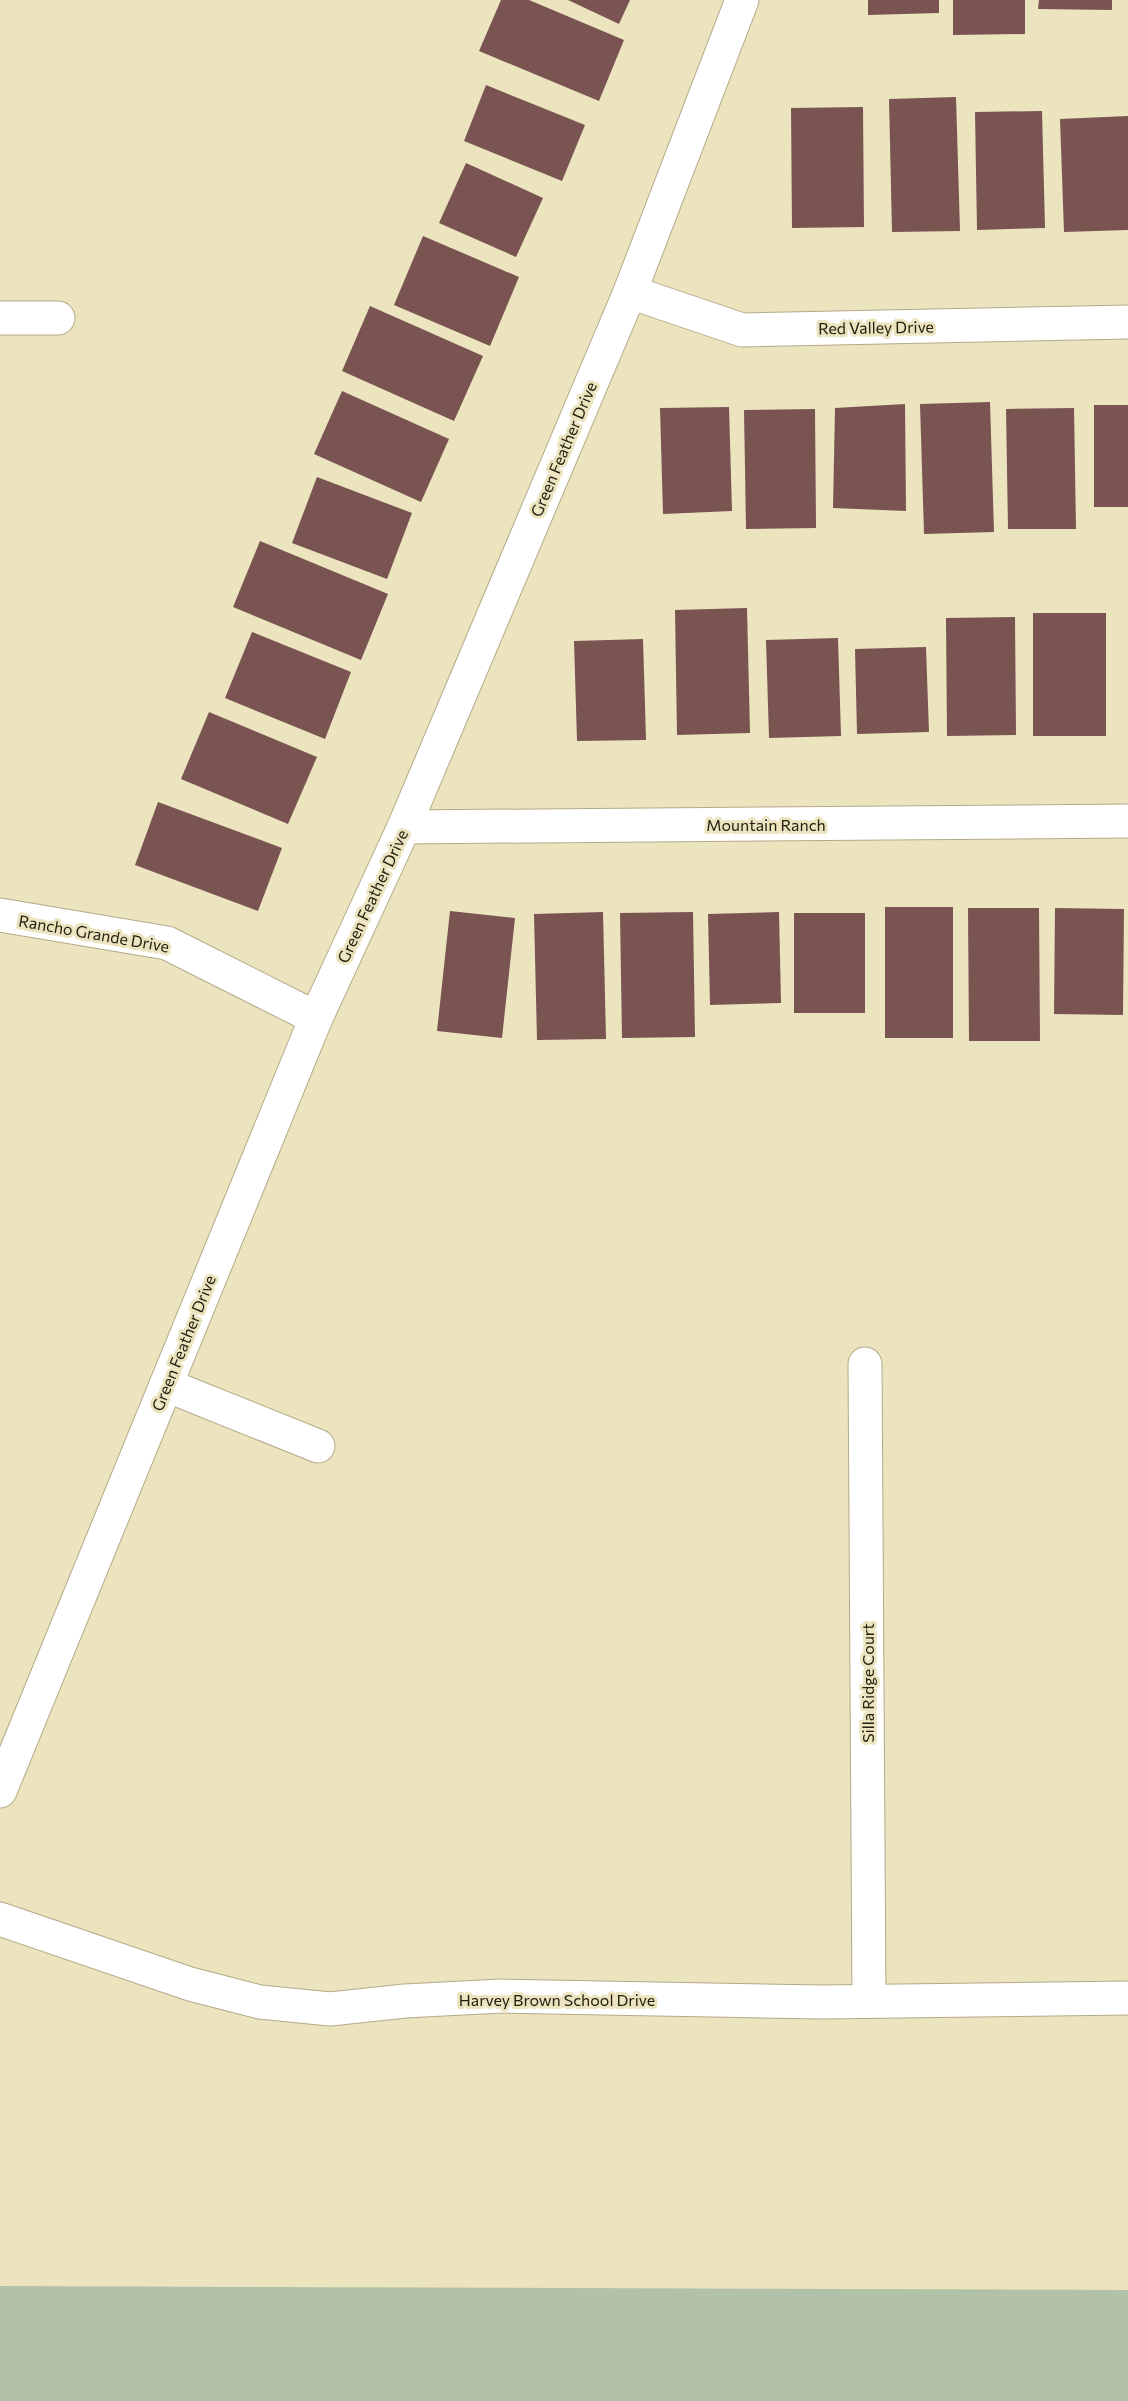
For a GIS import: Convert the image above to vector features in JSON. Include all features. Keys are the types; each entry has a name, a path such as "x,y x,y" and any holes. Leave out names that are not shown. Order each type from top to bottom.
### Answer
{"street":[{"name":"Green Feather Drive","path":"0,1791 316,1018 404,827 630,292 742,0"},
{"name":"Red Valley Drive","path":"630,292 742,330 1128,322"},
{"path":"0,318 58,318"},
{"name":"Mountain Ranch","path":"404,827 1128,821"},
{"name":"Rancho Grande Drive","path":"0,915 167,943 316,1018"},
{"name":"Silla Ridge Court","path":"865,1364 869,2001"},
{"path":"166,1385 318,1446"},
{"name":"Harvey Brown School Drive","path":"0,1919 190,1984 260,2002 330,2009 405,2001 501,1996 869,2001 1128,1998"}],"green space":[{"path":"0,2286 1128,2290 1128,2401 0,2401"}],"building":[{"path":"501,0 529,0 624,40 599,101 479,51"},
{"path":"568,0 630,0 619,24"},
{"path":"868,0 939,0 939,13 868,15"},
{"path":"953,0 1025,0 1025,34 953,35"},
{"path":"1039,0 1112,0 1112,10 1038,9"},
{"path":"486,85 585,125 562,181 464,141"},
{"path":"956,97 960,231 892,232 889,99"},
{"path":"863,107 864,227 792,228 791,108"},
{"path":"1042,111 1045,228 977,230 975,112"},
{"path":"1128,116 1128,230 1064,232 1060,119"},
{"path":"466,163 543,198 516,257 439,223"},
{"path":"423,236 519,277 490,346 394,305"},
{"path":"370,306 483,356 454,421 342,371"},
{"path":"342,391 449,439 421,502 314,454"},
{"path":"990,402 994,532 924,534 920,404"},
{"path":"905,404 906,511 833,508 835,408"},
{"path":"1094,405 1128,405 1128,507 1094,507"},
{"path":"729,407 732,511 663,514 660,408"},
{"path":"1074,408 1076,529 1008,529 1006,409"},
{"path":"815,409 816,528 746,529 744,410"},
{"path":"317,477 412,513 387,579 292,543"},
{"path":"260,541 388,594 361,660 233,607"},
{"path":"747,608 750,733 677,735 675,610"},
{"path":"1033,613 1106,613 1106,736 1033,736"},
{"path":"1015,617 1016,735 947,736 946,618"},
{"path":"252,632 351,672 325,739 225,698"},
{"path":"838,638 841,736 769,738 766,640"},
{"path":"643,639 646,740 577,741 574,641"},
{"path":"926,647 929,732 857,734 855,649"},
{"path":"209,712 317,757 288,824 181,779"},
{"path":"158,802 282,848 258,911 135,865"},
{"path":"885,907 953,907 953,1038 885,1038"},
{"path":"968,908 1039,908 1040,1041 969,1041"},
{"path":"1055,908 1124,909 1123,1015 1054,1014"},
{"path":"450,911 515,918 502,1038 437,1031"},
{"path":"603,912 606,1039 537,1040 534,914"},
{"path":"693,912 695,1037 622,1038 620,913"},
{"path":"779,912 781,1003 710,1005 708,914"},
{"path":"794,913 865,913 865,1013 794,1013"}]}
